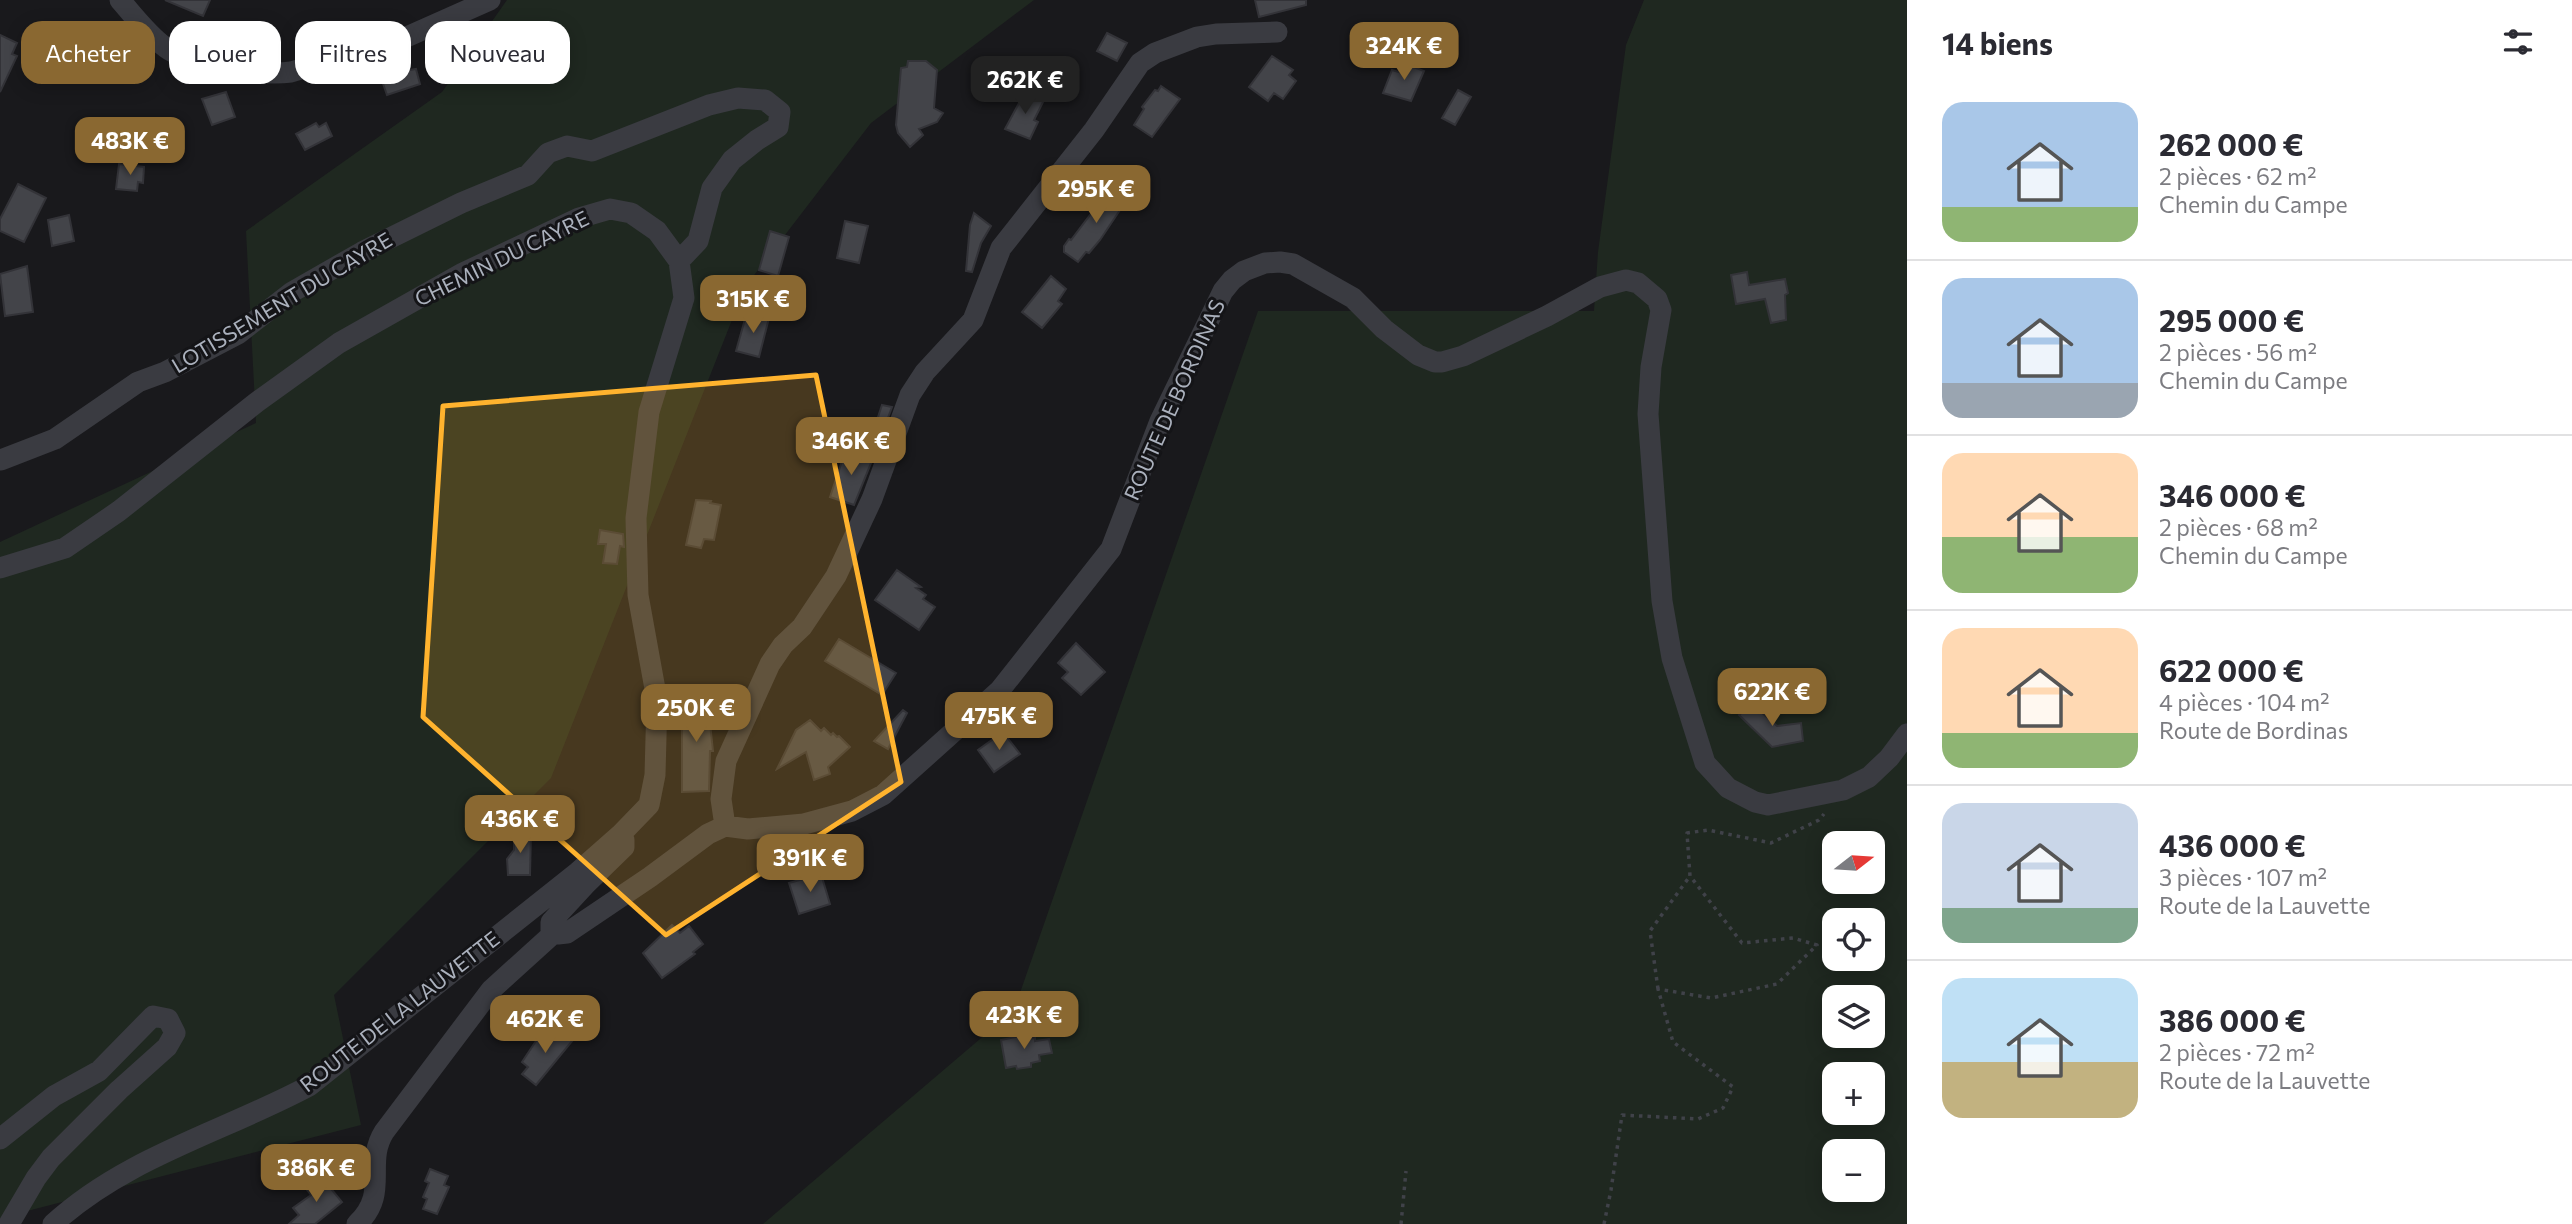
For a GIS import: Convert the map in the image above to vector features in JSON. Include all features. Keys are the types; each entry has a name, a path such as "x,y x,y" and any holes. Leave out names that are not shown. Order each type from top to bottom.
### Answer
{"street":[{"path":"120,0 163,47 180,57 243,72 272,74 291,72 402,39 490,0"},
{"path":"620,835 624,840 624,847 551,922 551,930 558,934 567,933 708,834 725,826 721,799 726,761 770,664 783,645 802,627 836,576 872,499 910,395 925,372 973,320 1001,248 1094,130 1140,63 1155,53 1197,37 1277,32"},
{"name":"LOTISSEMENT DU CAYRE","path":"1,460 55,439 138,382 165,372 238,334 292,292 362,252 461,203 528,175 548,153 566,146 592,151 709,105 738,98 765,100 780,112 778,127 757,139 732,160 712,188 698,241 679,261"},
{"name":"CHEMIN DU CAYRE","path":"0,568 65,548 119,511 257,402 339,343 463,273 579,218 610,209 631,213 657,231 679,261 684,298 649,412 636,518 638,594 657,700 655,775 649,805 620,835"},
{"name":"ROUTE DE BORDINAS","path":"725,826 748,829 804,824 852,811 883,795 1000,690 1111,549 1160,421 1223,291 1244,271 1265,263 1293,264 1353,298 1403,344 1418,355 1435,362 1463,356 1600,287 1626,280 1649,290 1657,299 1661,310 1651,366 1648,414 1662,601 1672,658 1704,763 1728,788 1755,802 1768,805 1843,790 1870,777 1907,734"},
{"name":"ROUTE DE LA LAUVETTE","path":"53,1224 100,1187 184,1142 284,1100 309,1086 552,893 620,835"},
{"path":"357,1224 366,1216 374,1198 375,1154 384,1132 491,989 555,932"},
{"path":"0,1139 54,1096 99,1071 153,1016 168,1019 175,1033 167,1047 119,1090 51,1158 9,1224"}],"path":[{"path":"1658,989 1711,998 1777,984 1817,945 1793,939 1742,943 1690,876 1687,833 1708,831 1771,843 1819,820 1843,790"},
{"path":"1604,1224 1622,1115 1698,1119 1723,1108 1733,1087 1673,1042 1658,989 1650,931 1690,876"},
{"path":"1401,1224 1406,1171"}],"highlighted area":[{"path":"816,375 901,782 666,935 423,717 443,406"}],"shaded area":[{"path":"507,0 1034,0 871,123 745,287 551,778 334,995 361,1125 0,1218 0,542 256,423 246,231 442,92 448,84 570,84 570,21 492,21"},
{"path":"1644,0 1907,0 1907,1224 763,1224 1014,1010 1258,311 1594,311 1598,252 1626,45"}],"building":[{"path":"165,0 210,0 203,16"},
{"path":"1255,0 1306,0 1306,5 1259,17"},
{"path":"1107,33 1127,43 1117,61 1097,51"},
{"path":"0,35 17,43 12,54 17,56 0,92"},
{"path":"1272,56 1293,70 1289,75 1296,81 1283,99 1274,93 1268,101 1249,87"},
{"path":"908,61 926,61 937,70 934,108 943,113 937,122 919,129 923,135 910,147 898,133 896,125 901,68 907,67"},
{"path":"1403,63 1424,71 1411,101 1383,93 1392,70 1399,72"},
{"path":"416,69 420,84 387,95 383,84 411,84 411,70"},
{"path":"1161,86 1180,99 1152,137 1134,125 1144,109 1142,107"},
{"path":"1458,90 1471,97 1455,125 1442,118"},
{"path":"226,92 235,117 212,125 202,99"},
{"path":"1025,92 1044,100 1034,120 1038,122 1030,139 1005,129"},
{"path":"316,123 319,127 326,123 332,136 305,150 296,134"},
{"path":"119,164 144,167 143,183 138,182 137,191 116,189"},
{"path":"18,184 46,198 24,242 0,231 0,219"},
{"path":"1112,186 1128,198 1100,240 1078,262 1064,252 1064,246"},
{"path":"974,213 991,226 981,243 972,272 966,271 970,225"},
{"path":"69,215 74,241 52,246 48,220"},
{"path":"845,221 868,226 859,263 837,258"},
{"path":"770,231 789,237 778,276 759,270"},
{"path":"27,266 33,312 5,316 0,274"},
{"path":"1747,272 1749,285 1785,279 1788,293 1785,295 1786,320 1771,323 1765,299 1736,304 1731,275"},
{"path":"1051,276 1066,289 1058,301 1062,304 1042,328 1022,312"},
{"path":"747,312 769,318 759,357 736,351"},
{"path":"882,405 892,407 886,423 877,420"},
{"path":"846,449 873,458 854,505 830,497"},
{"path":"696,500 721,505 714,540 704,539 701,548 686,545"},
{"path":"600,530 623,534 624,547 620,546 617,564 603,563 606,544 598,544"},
{"path":"897,570 921,587 916,588 926,595 923,599 935,607 919,630 875,600"},
{"path":"839,639 896,673 882,695 825,661"},
{"path":"1076,643 1105,672 1081,695 1062,678 1068,672 1058,663"},
{"path":"682,697 712,698 710,723 713,751 710,751 709,791 682,792"},
{"path":"1752,704 1777,726 1801,723 1803,741 1772,747 1739,715"},
{"path":"903,710 907,713 888,749 874,741"},
{"path":"810,720 821,731 824,728 831,735 833,733 839,736 850,747 828,767 830,774 814,780 806,752 777,769 796,730"},
{"path":"1003,732 1020,754 994,772 978,750"},
{"path":"514,832 531,832 530,875 508,875 507,859 514,850"},
{"path":"821,874 830,904 799,914 789,883"},
{"path":"672,925 680,933 689,926 703,944 693,952 695,954 662,978 643,953"},
{"path":"544,1029 553,1036 559,1030 573,1040 536,1085 522,1074 528,1067 522,1062"},
{"path":"1025,1035 1026,1039 1035,1038 1035,1041 1049,1039 1052,1053 1039,1055 1040,1061 1031,1063 1031,1067 1006,1068 1001,1040"},
{"path":"430,1169 448,1176 444,1185 449,1187 437,1214 423,1209 427,1199 423,1197 429,1183 425,1181"},
{"path":"323,1179 342,1202 315,1224 289,1224 299,1215 293,1208 311,1195 303,1185"}]}
